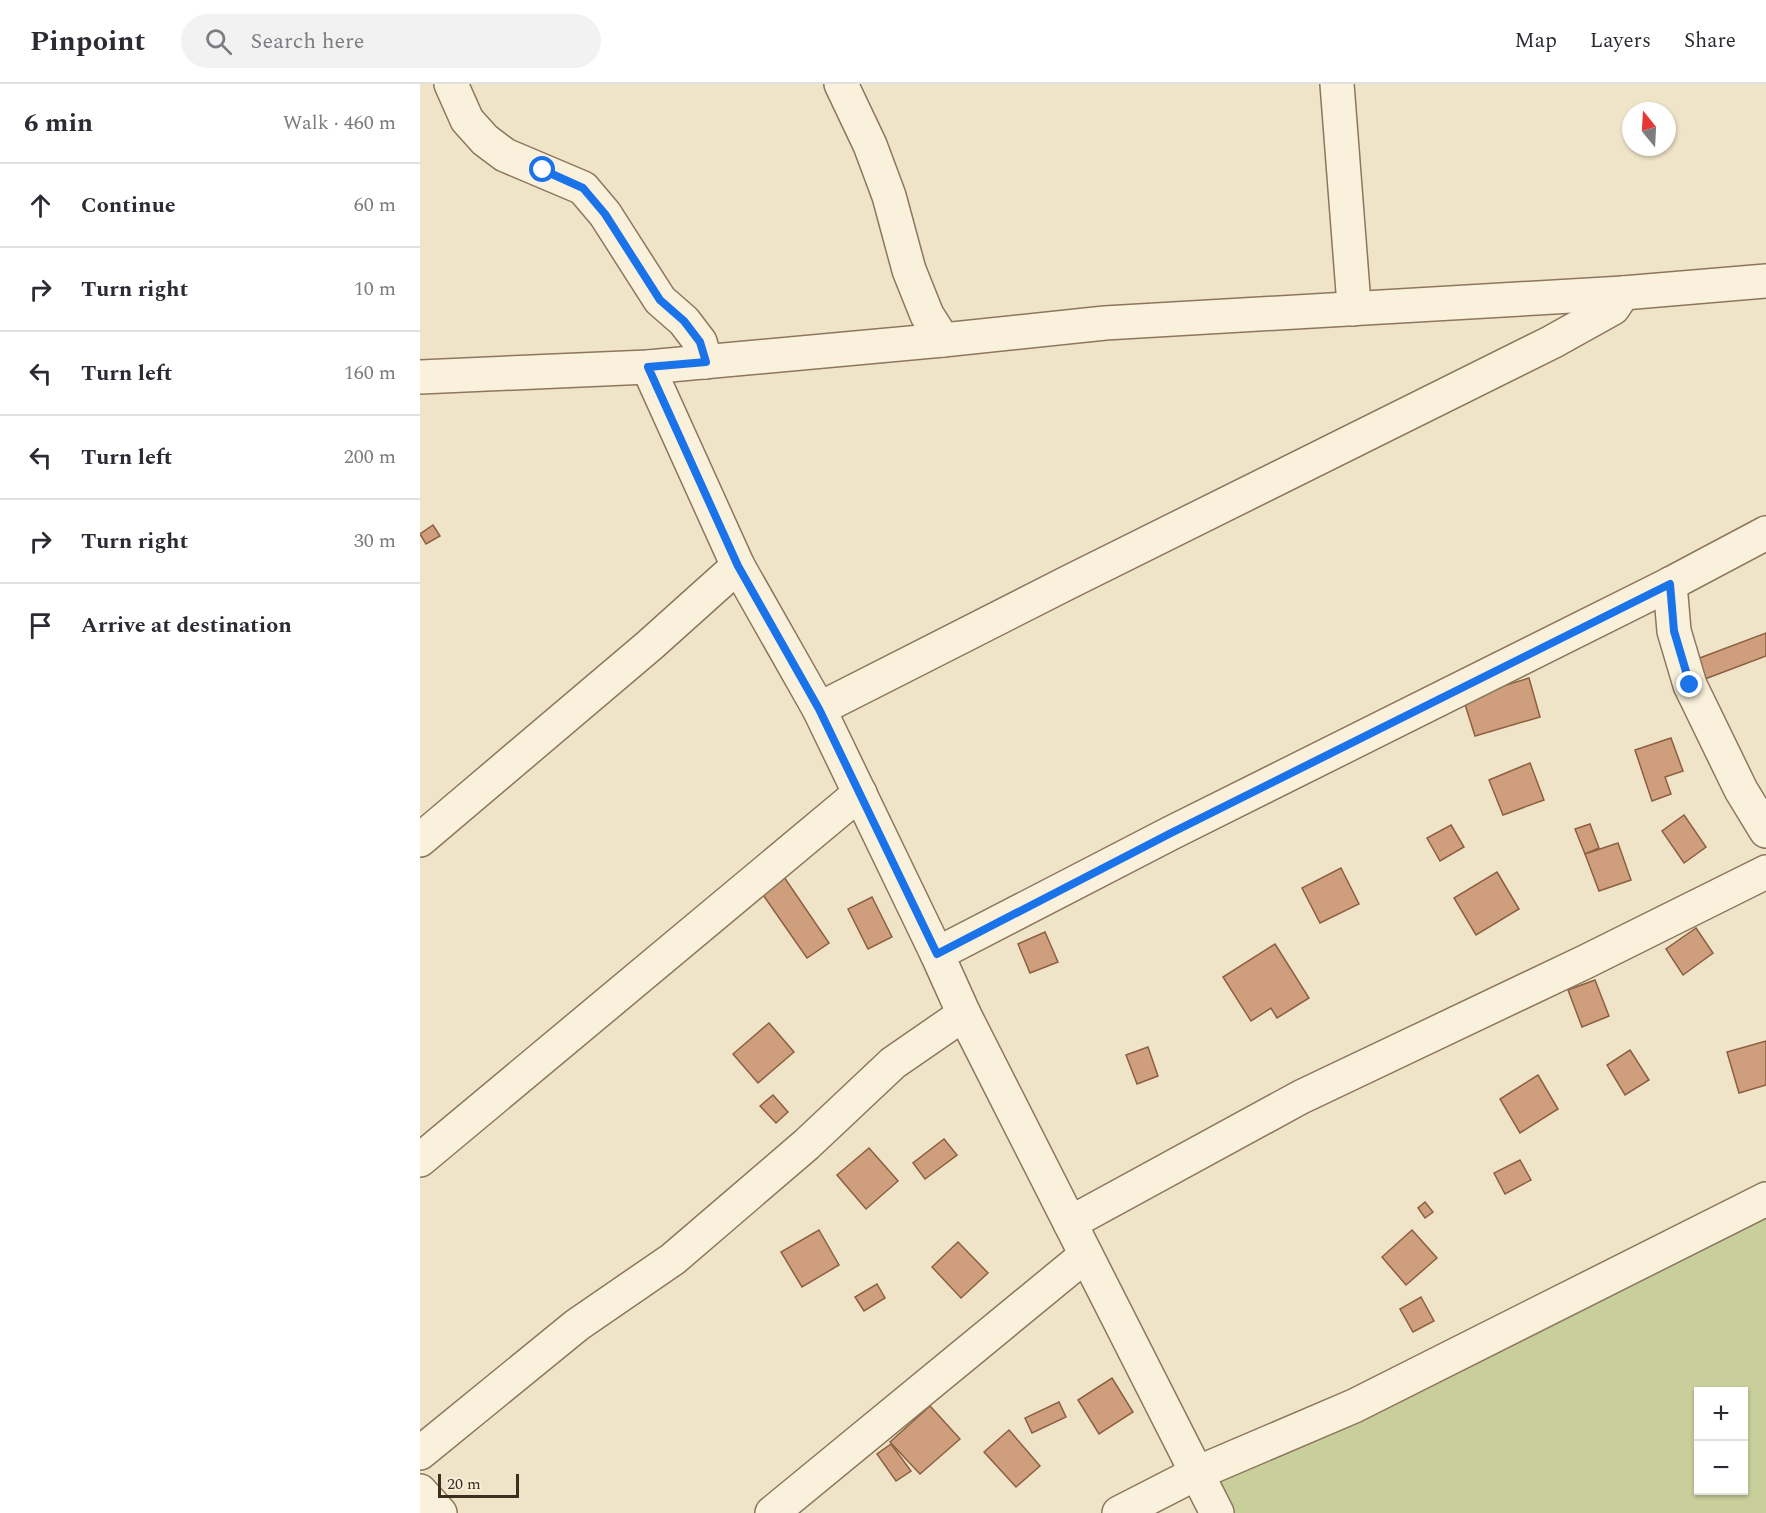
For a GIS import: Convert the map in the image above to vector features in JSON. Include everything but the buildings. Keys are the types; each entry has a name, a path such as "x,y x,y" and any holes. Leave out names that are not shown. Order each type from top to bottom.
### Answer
{"street":[{"path":"451,84 467,120 485,140 505,155 583,188 605,214 660,300 684,321 700,342 706,362"},
{"path":"841,84 870,145 890,196 909,270 927,315 943,340"},
{"path":"1337,84 1353,309"},
{"path":"420,377 648,367 1105,323 1623,293 1766,281"},
{"path":"819,709 1552,342 1613,308 1623,293"},
{"path":"648,367 738,566 819,709 964,1014 1217,1513"},
{"path":"937,954 1171,833 1670,584 1766,533"},
{"path":"420,840 650,645 738,566"},
{"path":"1670,584 1674,631 1690,685 1741,790 1766,831"},
{"path":"420,1160 860,793"},
{"path":"1070,1222 1300,1097 1585,962 1766,872"},
{"path":"420,1453 577,1324 674,1259 807,1144 893,1063 964,1014"},
{"path":"1119,1513 1197,1473 1354,1406 1766,1199"},
{"path":"772,1513 1086,1255"},
{"path":"420,1491 440,1513"}],"green space":[{"path":"1766,1209 1766,1513 1235,1513 1217,1479"}],"route":[{"path":"543,170 583,188 605,214 660,300 684,321 700,342 706,362 648,367 738,566 819,709 937,954 1171,833 1670,584 1674,631 1690,685"}]}
